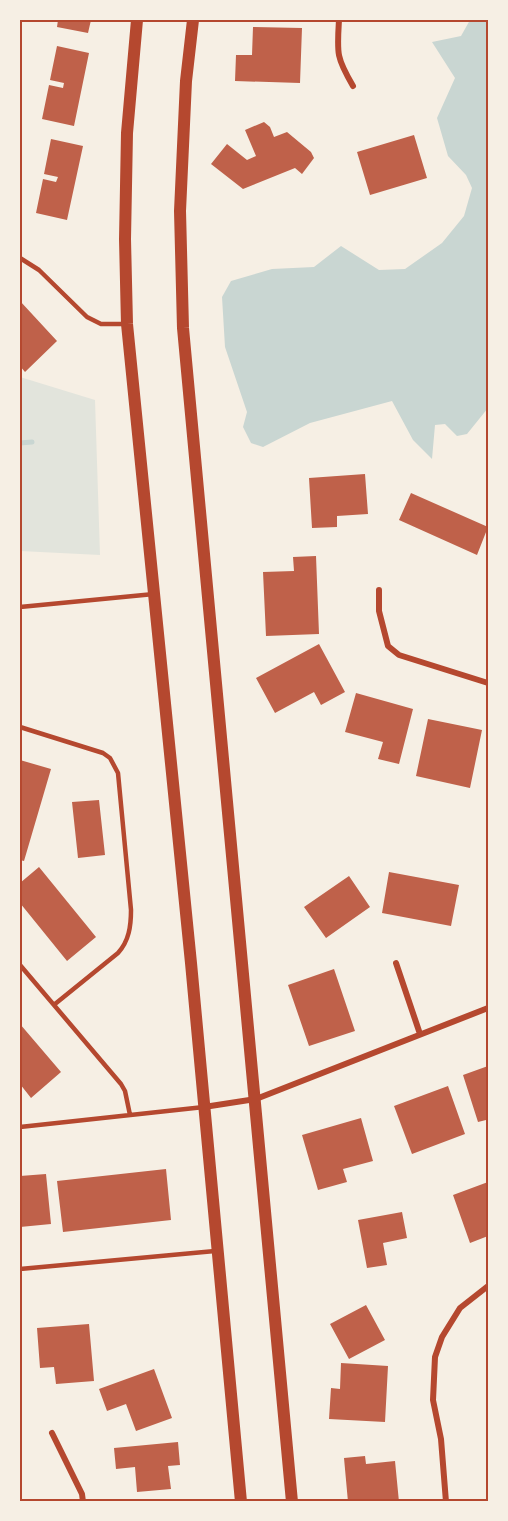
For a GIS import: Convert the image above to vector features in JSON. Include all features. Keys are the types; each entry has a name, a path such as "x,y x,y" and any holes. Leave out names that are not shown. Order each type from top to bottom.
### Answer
{"main road":[{"path":"137,20 127,133 125,238 127,324 242,1502"},
{"path":"193,20 186,81 180,211 183,328 292,1502"}],"street":[{"path":"339,20 340,64 353,86"},
{"path":"379,590 379,610 388,646 399,655 489,683"},
{"path":"396,963 420,1034"},
{"path":"204,1107 256,1099 489,1008"},
{"path":"446,1502 441,1439 433,1400 435,1357 442,1337 460,1308 489,1286"},
{"path":"52,1433 82,1494 83,1502"}],"lane":[{"path":"20,258 39,270 94,322 127,324"},
{"path":"20,608 155,594"},
{"path":"20,727 103,753 110,758 118,773 131,910 130,928 118,952 55,1004"},
{"path":"20,965 121,1084 125,1091 130,1115"},
{"path":"20,1127 204,1107"},
{"path":"20,1269 218,1251"}],"shaded area":[{"path":"470,20 488,20 488,408 467,434 457,436 445,424 435,425 432,459 413,440 392,401 310,423 263,447 251,443 243,427 247,412 225,347 222,297 231,281 272,269 314,267 341,246 379,270 405,269 442,243 464,216 472,188 466,175 448,156 437,118 455,78 432,42 461,36"},
{"path":"20,377 95,400 100,555 20,551"}],"building":[{"path":"58,20 91,20 88,33 57,27"},
{"path":"253,27 302,28 300,83 235,81 236,55 252,55"},
{"path":"57,46 89,53 74,126 42,119 49,85 63,88 64,83 50,80"},
{"path":"264,122 270,127 274,137 287,132 311,152 314,158 302,174 295,168 243,189 211,164 227,144 247,160 256,156 245,130"},
{"path":"414,135 427,178 370,195 357,152"},
{"path":"51,139 83,146 67,220 36,213 43,179 56,182 58,177 44,174"},
{"path":"20,301 57,341 25,372 20,366"},
{"path":"365,474 368,514 337,516 337,527 312,528 309,478"},
{"path":"411,493 488,527 477,555 399,520"},
{"path":"316,556 319,634 266,636 263,572 294,571 293,557"},
{"path":"319,644 345,692 321,705 314,692 275,713 256,678"},
{"path":"356,693 413,709 399,764 378,759 383,742 345,732"},
{"path":"428,719 482,730 470,788 416,776"},
{"path":"20,760 51,769 24,861 20,860"},
{"path":"99,800 105,855 78,858 72,802"},
{"path":"39,867 96,937 67,961 20,903 20,883"},
{"path":"389,872 459,885 451,926 382,913"},
{"path":"349,876 370,907 326,938 304,907"},
{"path":"334,969 355,1031 309,1046 288,985"},
{"path":"20,1024 61,1072 31,1098 20,1084"},
{"path":"488,1066 488,1127 486,1120 478,1122 463,1075"},
{"path":"448,1086 465,1134 412,1154 394,1106"},
{"path":"361,1118 373,1161 343,1169 347,1182 318,1190 302,1135"},
{"path":"166,1169 171,1220 63,1232 57,1181"},
{"path":"46,1174 51,1224 20,1227 20,1176"},
{"path":"488,1182 488,1236 470,1243 453,1195"},
{"path":"402,1212 407,1238 383,1243 387,1265 367,1268 358,1220"},
{"path":"366,1305 385,1340 349,1359 330,1324"},
{"path":"89,1324 94,1381 56,1384 54,1367 40,1368 37,1328"},
{"path":"341,1363 388,1366 385,1422 329,1419 331,1388 340,1389"},
{"path":"154,1369 172,1418 136,1431 126,1404 107,1411 99,1389"},
{"path":"178,1442 180,1465 168,1466 171,1489 137,1492 135,1467 116,1469 114,1448"},
{"path":"365,1456 366,1464 395,1461 399,1502 348,1502 344,1458"}],"waterway":[{"path":"20,443 32,442"}]}
